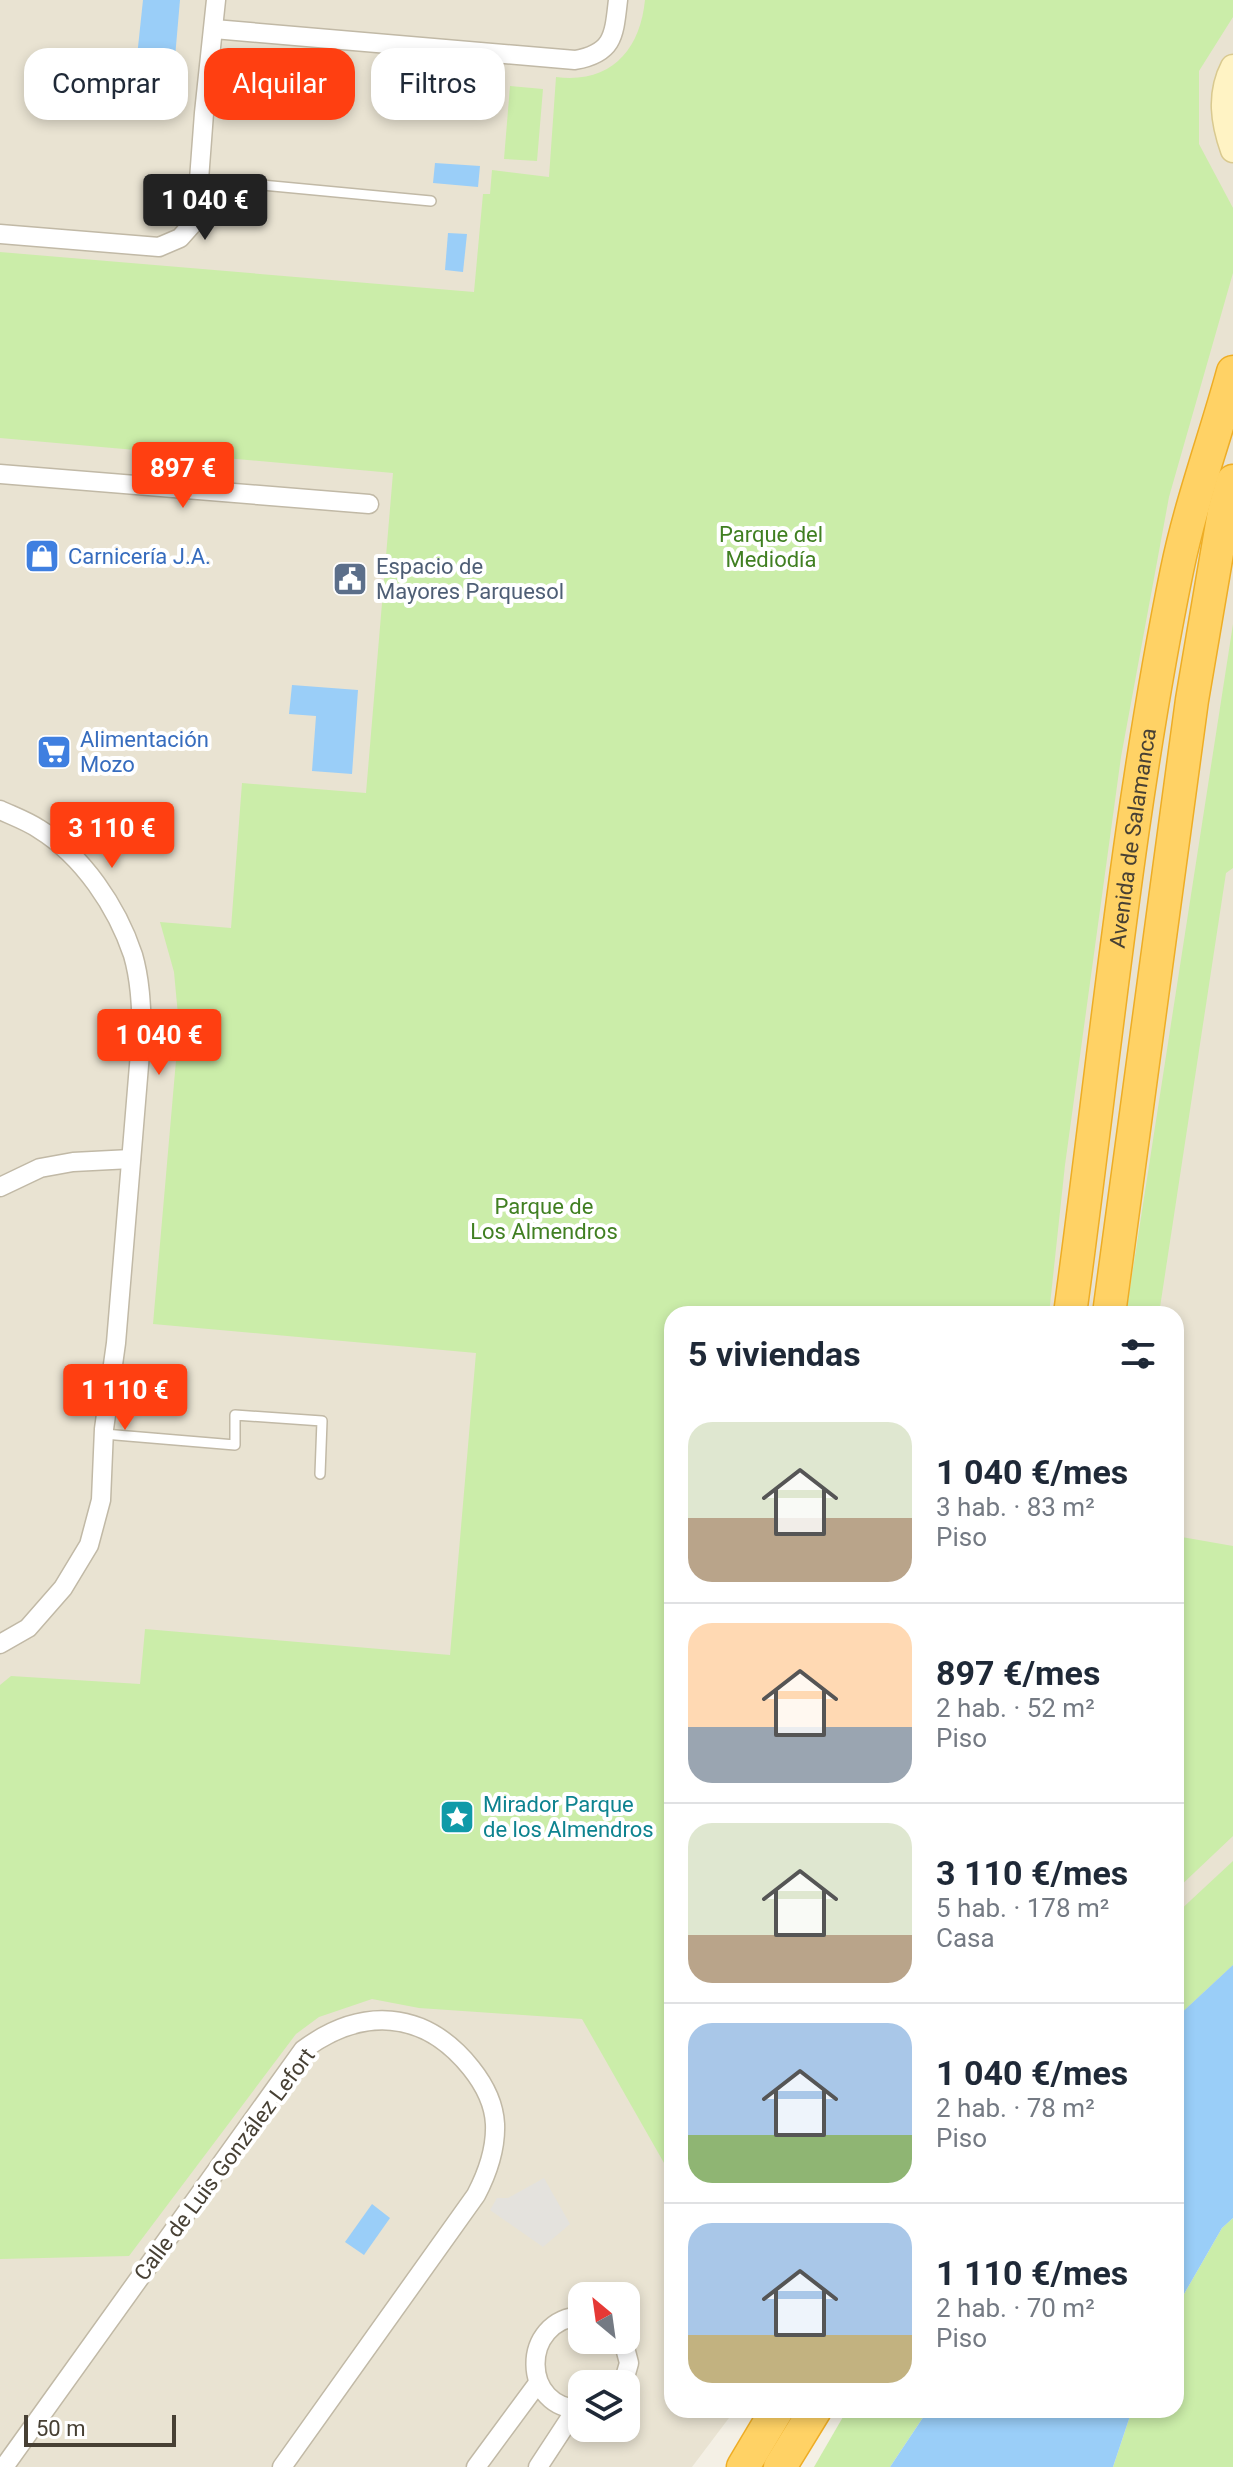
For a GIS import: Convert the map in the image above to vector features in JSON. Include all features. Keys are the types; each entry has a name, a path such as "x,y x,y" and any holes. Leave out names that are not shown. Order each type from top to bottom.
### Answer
{"highway":[{"name":"Avenida de Salamanca","path":"1071,1306 1151,703 1177,567 1199,481 1233,372"},
{"name":"Avenida de Salamanca","path":"1110,1306 1192,700 1224,512 1233,481"},
{"path":"743,2467 772,2418"},
{"path":"780,2467 810,2418"}],"main road":[{"path":"1233,67 1223,100 1227,134 1233,150"}],"street":[{"path":"0,234 159,247 180,238 196,220 216,0"},
{"path":"214,29 575,60 590,58 606,47 614,36 618,0"},
{"path":"0,474 369,504"},
{"path":"0,810 39,828 67,851 95,881 133,956 141,995 142,1029 116,1343 104,1434 101,1500 89,1545 63,1588 28,1628 0,1644"},
{"path":"0,1187 40,1168 73,1162 131,1159"},
{"name":"Calle de Luis González Lefort","path":"7,2463 303,2050 318,2039 355,2022 385,2019 411,2023 455,2049 484,2085 495,2122 492,2155 476,2195 282,2467"},
{"path":"568,2319 550,2328 540,2341 535,2356 538,2383 550,2398 568,2406"},
{"path":"476,2467 538,2383"},
{"path":"538,2467 568,2425"}],"lane":[{"path":"199,179 431,201"},
{"path":"104,1434 235,1445 235,1415 322,1421 320,1474"}],"shaded area":[{"path":"0,0 1233,0 1233,2143 1184,2140 1184,1306 664,1306 664,2418 729,2418 692,2467 0,2467"},
{"path":"544,2178 570,2224 543,2247 490,2210 497,2198 508,2198"}],"green space":[{"name":"Parque del Mediodía","path":"645,0 1233,0 1233,17 1199,71 1199,144 1233,208 1233,273 1169,497 1121,757 1065,1165 1050,1306 664,1306 664,2163 582,2019 419,2008 372,1999 319,2017 296,2034 129,2256 0,2259 0,1685 11,1676 140,1684 145,1629 450,1655 476,1353 153,1324 179,1026 174,972 160,922 231,928 242,783 366,793 393,473 0,438 0,252 474,292 483,194 490,194 492,170 549,177 556,77 575,78 607,69 629,49 642,18"},
{"path":"510,86 543,89 537,161 504,159"},
{"path":"1233,624 1233,868 1226,873 1160,1306 1127,1306"},
{"path":"1184,1537 1233,1546 1233,1836 1184,1882"},
{"path":"1233,1861 1233,1965 1184,2011 1184,1907"},
{"path":"1233,2218 1233,2467 1113,2467 1129,2418 1184,2418 1184,2294 1222,2228"},
{"path":"842,2418 923,2418 890,2467 814,2467"}],"water":[{"path":"143,0 180,0 176,48 138,48"},
{"path":"435,163 480,166 478,187 433,183"},
{"path":"448,233 467,234 463,272 445,270"},
{"path":"292,685 358,690 352,774 312,771 316,716 289,714"},
{"path":"1233,1965 1233,2218 1222,2228 1184,2294 1184,2011"},
{"path":"372,2204 390,2218 364,2255 345,2242"},
{"path":"923,2418 1129,2418 1113,2467 890,2467"}],"place":[{"name":"Carnicería J.A.","path":"42,556"},
{"name":"Espacio de Mayores Parquesol","path":"350,579"},
{"name":"Alimentación Mozo","path":"54,752"},
{"name":"Mirador Parque de los Almendros","path":"457,1817"}],"park label":[{"name":"Parque de Los Almendros","path":"544,1218"}]}
